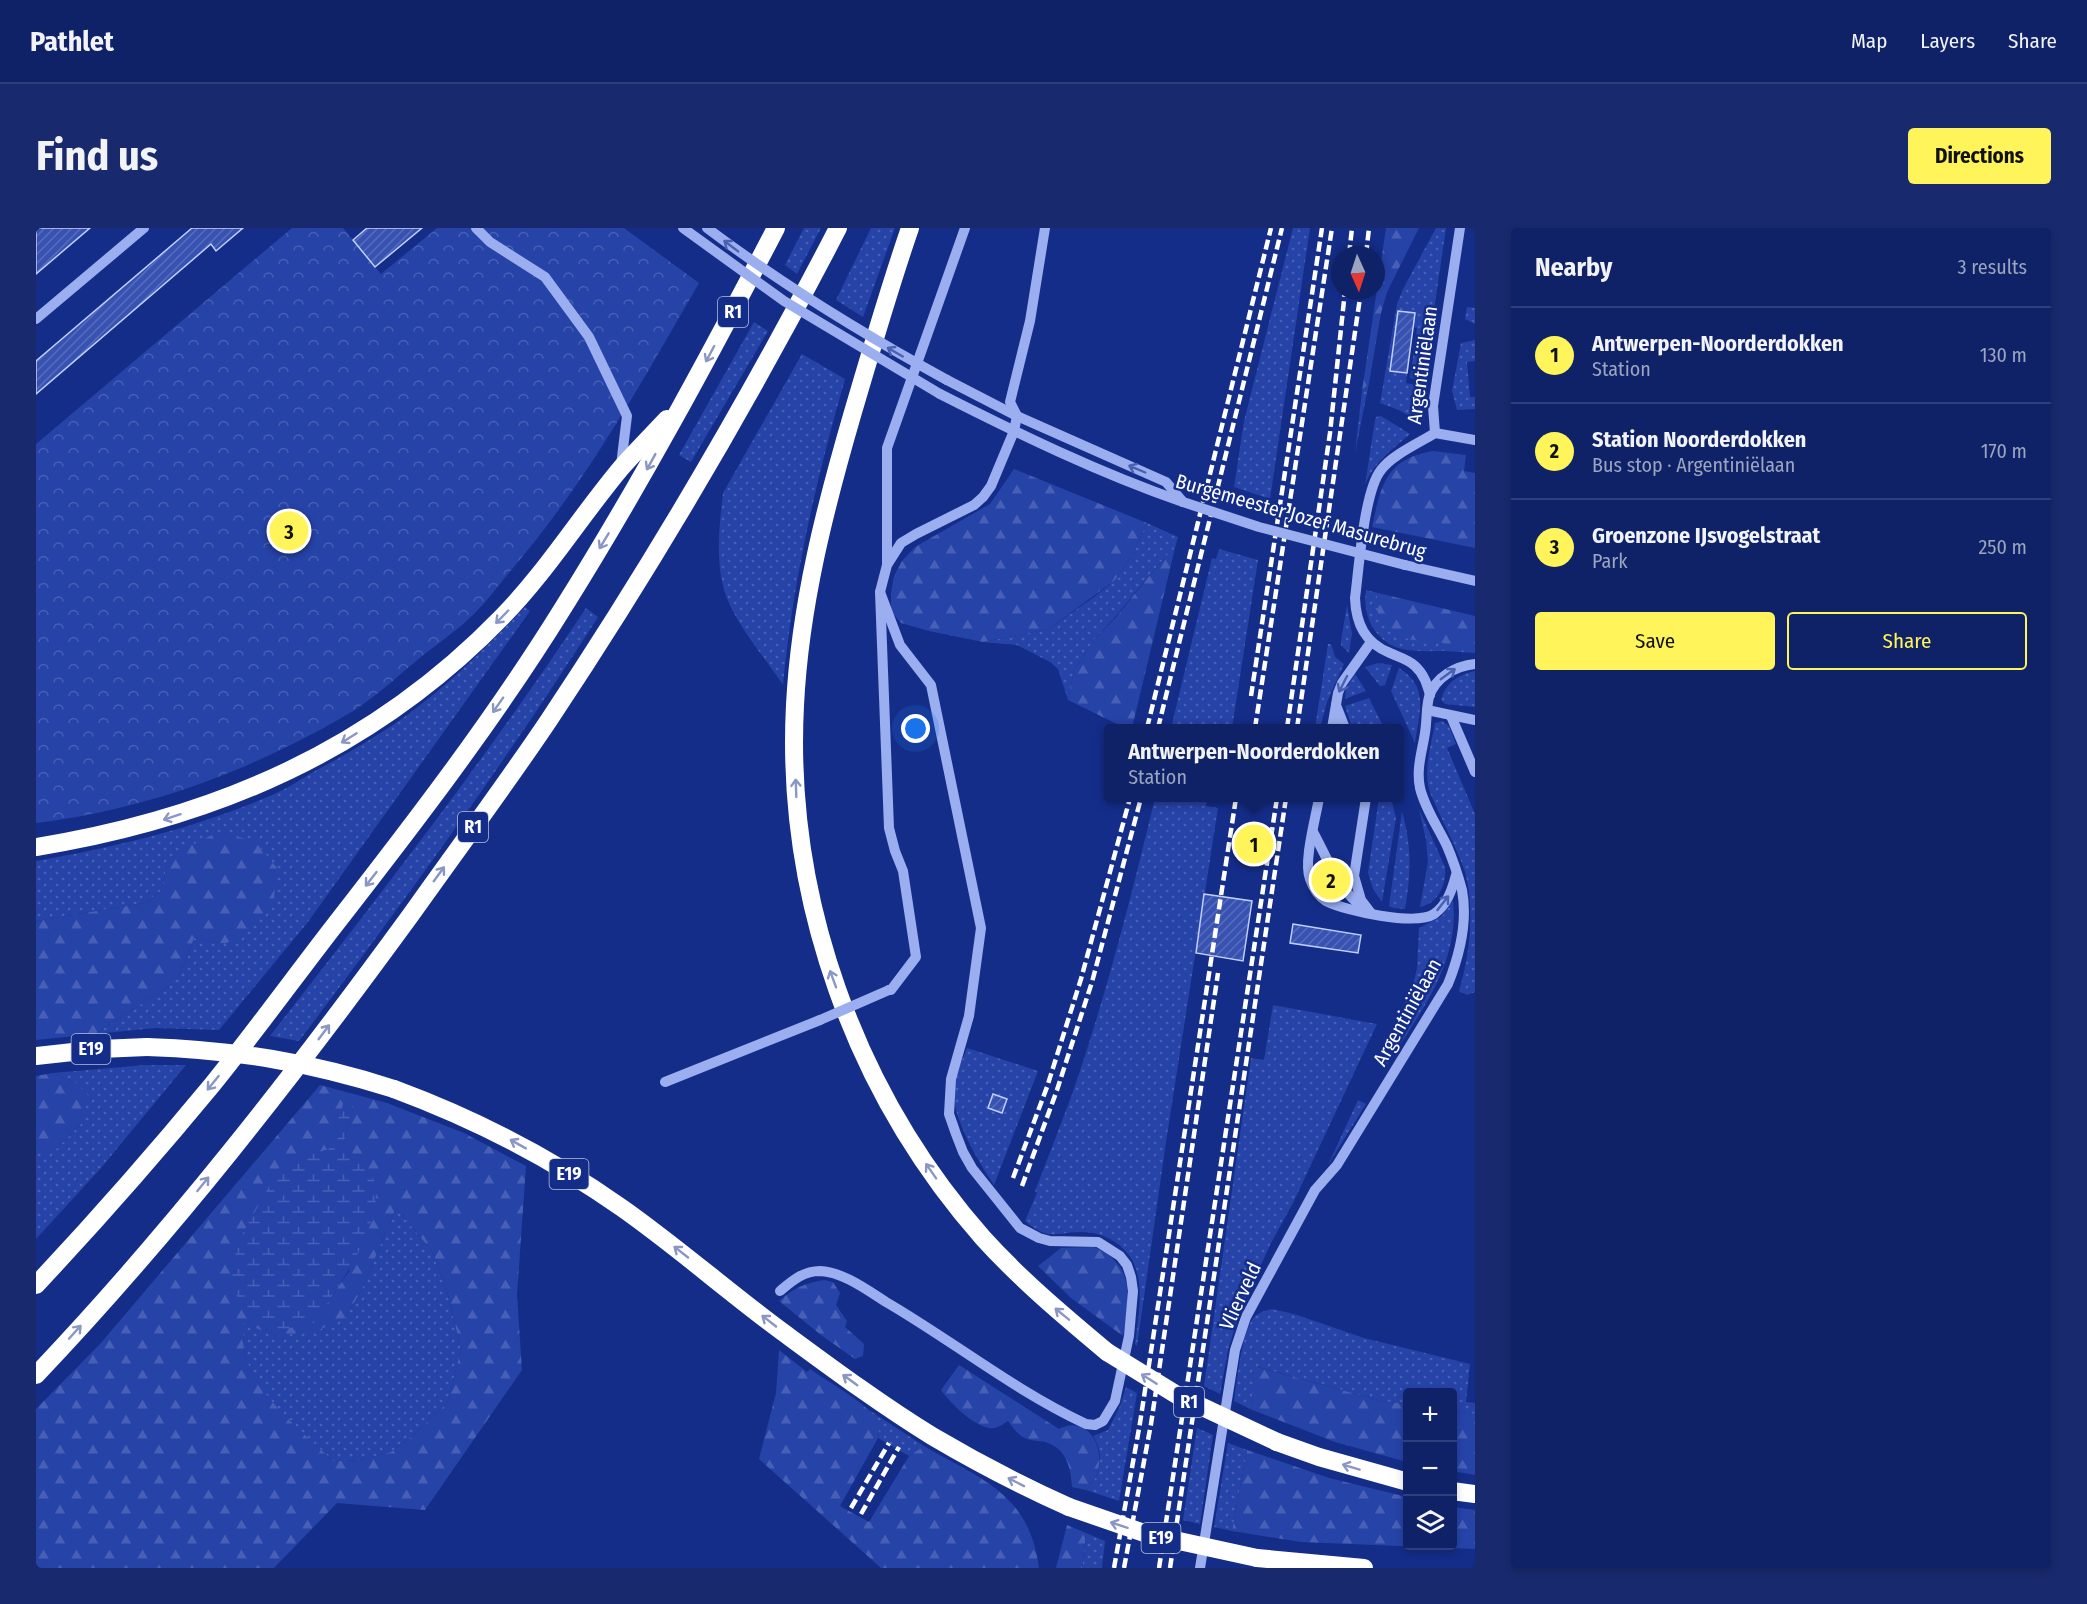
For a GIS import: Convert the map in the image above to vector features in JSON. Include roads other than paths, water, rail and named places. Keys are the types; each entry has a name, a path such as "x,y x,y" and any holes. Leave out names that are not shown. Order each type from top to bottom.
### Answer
{"highway":[{"name":"R1","path":"36,1286 98,1219 213,1083 400,842 493,713 562,610 635,491 689,395 776,228"},
{"name":"R1","path":"36,1375 183,1209 306,1055 525,754 613,620 689,496 775,347 838,228"},
{"name":"R1","path":"910,228 836,470 818,540 806,604 795,705 796,799 803,854 817,924 830,970 865,1058 909,1138 983,1238 1048,1303 1107,1352 1177,1395 1277,1442 1329,1460 1403,1481"},
{"name":"R1","path":"36,847 117,832 202,807 279,776 337,745 408,698 444,670 503,616 541,573 621,469 689,395"},
{"name":"E19","path":"36,1056 100,1049 147,1047 255,1055 324,1069 394,1089 475,1122 545,1159 621,1207 779,1329 931,1435 1020,1484 1069,1507 1147,1534 1211,1550 1257,1558 1364,1568"},
{"path":"1457,1492 1475,1494"}],"street":[{"path":"36,319 144,228"},
{"path":"476,228 490,242 545,277 589,337 627,416 621,469"},
{"name":"Burgemeester Jozef Masurebrug","path":"682,228 784,300 940,394 1014,431 1119,478 1259,527 1405,566 1475,581"},
{"path":"707,228 801,294 893,351 1017,416 1166,482 1183,502"},
{"path":"665,1082 891,990 915,957 903,871 889,828 887,803 880,592 887,565 887,448 965,228"},
{"path":"887,565 901,543 974,505 991,486 1014,431 1017,416 1010,402 1030,321 1045,228"},
{"name":"Argentiniëlaan","path":"1371,642 1358,624 1355,598 1372,489 1381,470 1388,462 1435,433 1433,406 1460,228"},
{"path":"1435,433 1475,441"},
{"path":"780,1291 794,1279 806,1273 827,1272 852,1282 922,1323 1027,1394 1086,1424 1095,1425 1103,1421 1115,1401 1132,1312 1133,1291 1127,1266 1120,1256 1098,1242 1050,1241 1039,1239 1020,1228 963,1152 950,1114 951,1079 969,1016 981,928 931,684 900,645 880,592"},
{"path":"1333,724 1342,683 1371,642 1415,665 1422,673 1430,695"},
{"name":"Argentiniëlaan","path":"1315,1190 1337,1165 1448,984 1462,939 1464,914 1462,892 1447,846 1430,815 1420,788 1418,760 1425,732 1430,695 1436,684 1456,668 1475,664"},
{"path":"1336,705 1342,724"},
{"path":"1427,710 1475,720"},
{"path":"1451,716 1475,772"},
{"path":"1318,802 1307,865 1315,891 1324,900 1337,906 1413,920 1432,915 1441,908 1449,897 1457,872"},
{"path":"1365,802 1354,876 1361,900 1371,913"},
{"path":"1313,832 1340,882 1354,901 1371,913"},
{"name":"Vlierveld","path":"1200,1568 1239,1334 1315,1190"}],"railway":[{"path":"1148,724 1271,228"},
{"path":"1159,724 1282,228"},
{"path":"1251,696 1322,228"},
{"path":"1256,724 1332,228"},
{"path":"1350,246 1352,228"},
{"path":"1367,246 1369,228"},
{"path":"1288,724 1330,433 1344,300"},
{"path":"1298,724 1360,300"},
{"path":"1013,1178 1047,1087 1081,979 1129,802"},
{"path":"1022,1186 1057,1090 1092,982 1140,802"},
{"path":"1114,1568 1140,1423 1235,802"},
{"path":"1159,1568 1276,802"},
{"path":"1170,1568 1285,802"},
{"path":"1124,1568 1151,1424 1218,973"},
{"path":"851,1508 889,1443"},
{"path":"861,1514 899,1447"}],"place":[{"name":"Groenzone IJsvogelstraat","path":"289,531"},
{"name":"Antwerpen-Noorderdokken","path":"1254,844"},
{"name":"Station Noorderdokken","path":"1331,880"}]}
